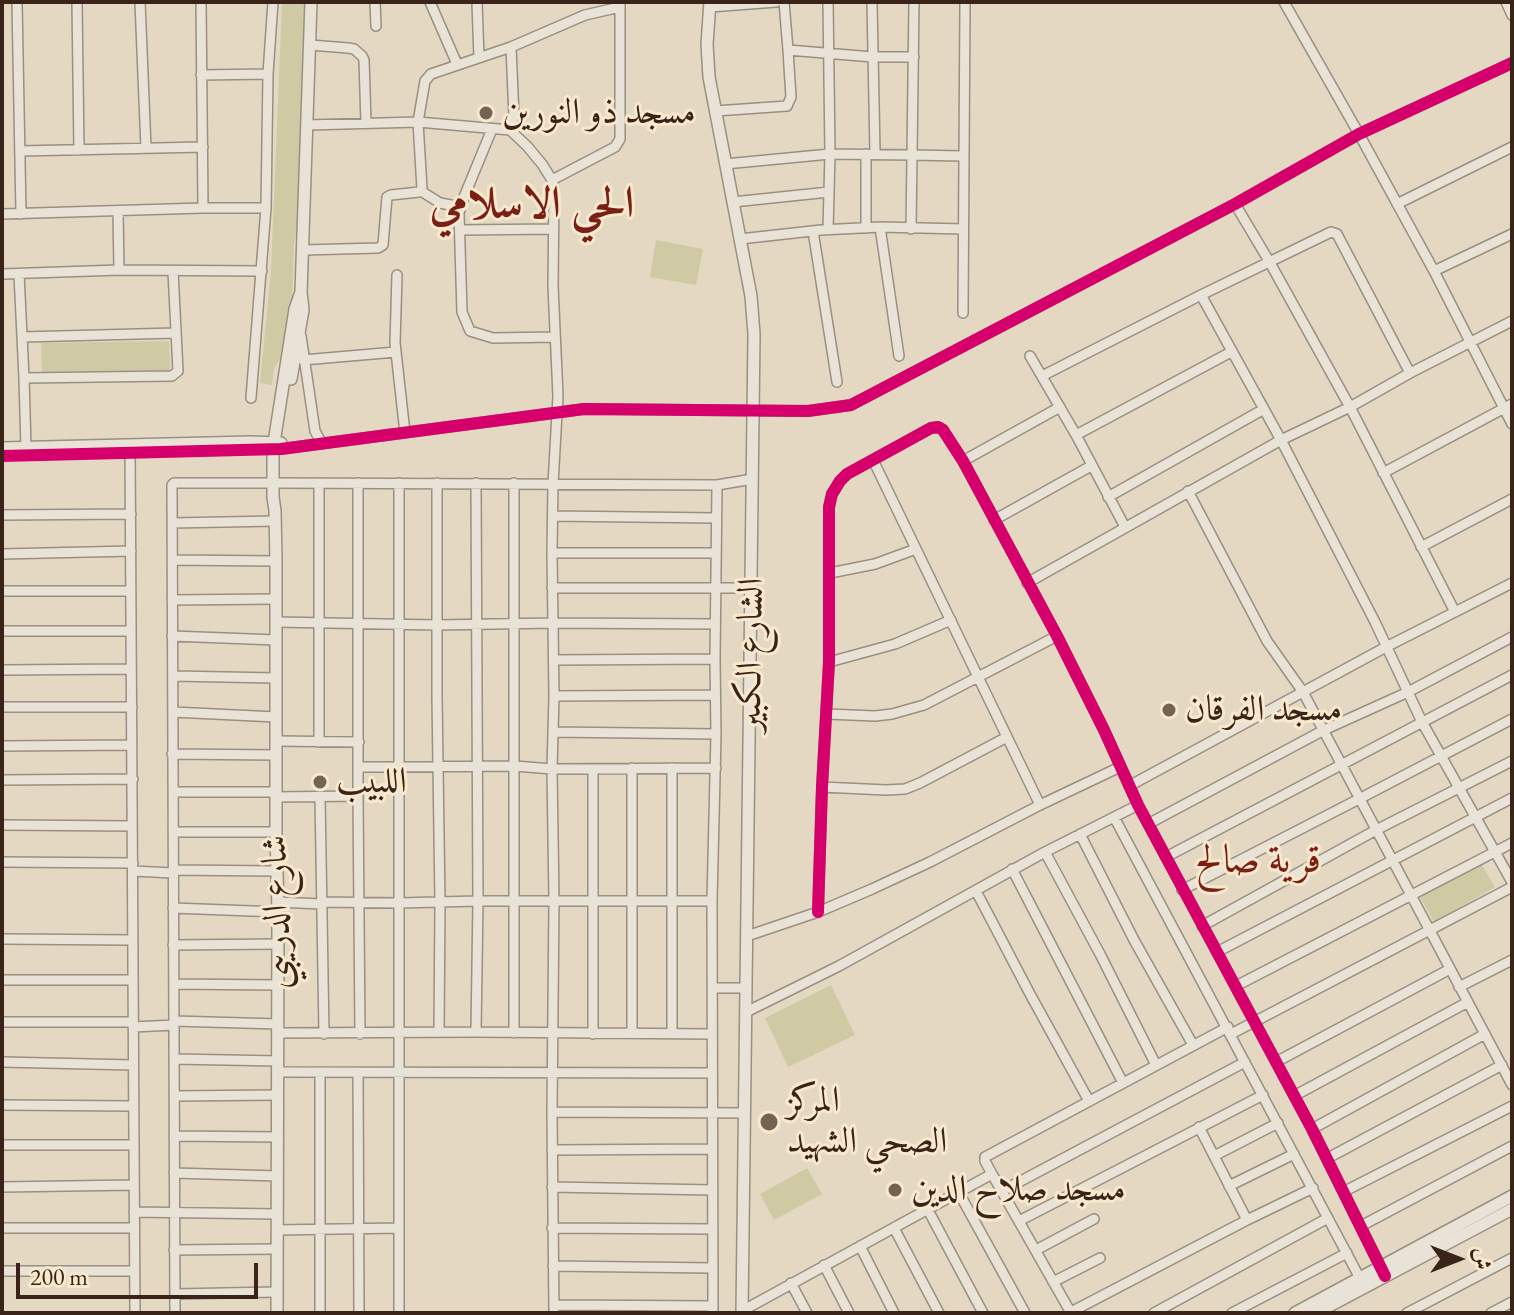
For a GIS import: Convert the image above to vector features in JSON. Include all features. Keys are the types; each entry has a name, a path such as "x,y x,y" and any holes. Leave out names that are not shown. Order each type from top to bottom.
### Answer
{"street":[{"path":"17,2 21,214"},
{"path":"77,2 79,150"},
{"path":"140,2 146,148"},
{"path":"201,2 203,208"},
{"path":"251,398 266,208 268,74 273,2"},
{"path":"280,446 303,310 301,292 311,2"},
{"path":"375,2 376,26"},
{"path":"430,2 457,64"},
{"path":"477,2 479,58"},
{"path":"710,4 776,2"},
{"path":"715,111 787,106 791,97 784,2"},
{"path":"828,2 828,230"},
{"path":"866,228 873,57 872,2"},
{"path":"911,229 914,2"},
{"path":"963,313 965,2"},
{"path":"1284,2 1434,271 1470,344 1508,406 1512,424"},
{"path":"1506,2 1512,15"},
{"path":"421,191 418,122 425,81 431,74 511,47 585,15 620,4 620,139 615,147 552,180"},
{"name":"الشارع الكبير","path":"710,4 707,44 709,77 751,296 754,334 742,1312"},
{"path":"310,45 348,48 362,56 366,123"},
{"path":"510,130 514,117 511,47"},
{"path":"788,50 914,57"},
{"path":"2,448 130,449 322,444 557,412 621,409 819,411 851,405 1235,204 1359,134 1512,63"},
{"path":"201,75 268,74"},
{"path":"307,125 418,122 510,130 527,146 552,180 557,412 552,553 554,1309 713,1310 712,901 716,768 717,485"},
{"path":"492,129 461,207 462,312 470,331 493,338 555,337"},
{"path":"20,151 203,147"},
{"path":"1397,204 1512,147"},
{"path":"725,164 830,154 963,156"},
{"path":"304,250 378,248 383,245 387,197 391,195 421,191 440,203 461,207"},
{"path":"733,202 829,192"},
{"path":"1235,204 1350,407 1455,612"},
{"path":"2,214 266,208"},
{"path":"118,211 119,270"},
{"path":"740,239 880,227 963,229"},
{"path":"880,227 899,356"},
{"path":"460,230 553,229"},
{"path":"813,231 837,382"},
{"path":"1042,376 1331,232 1337,234 1410,373"},
{"path":"1434,271 1512,234"},
{"path":"2,274 119,270 262,271"},
{"path":"24,378 172,376 178,371 173,271"},
{"path":"19,274 26,448"},
{"path":"397,275 396,352 405,433"},
{"path":"280,446 295,309 301,292"},
{"path":"1201,295 1281,440 1375,622 1422,722 1512,885 1431,931 1255,1022 1193,1045 985,1157 985,1161 1071,1312 1313,1188"},
{"path":"1027,583 1281,440 1512,321"},
{"path":"300,328 315,431 322,444"},
{"path":"22,337 176,333"},
{"path":"303,360 396,352"},
{"path":"1076,435 1231,352"},
{"path":"1030,356 1125,527"},
{"path":"1383,473 1508,406"},
{"path":"963,461 1060,407"},
{"path":"1108,497 1264,409"},
{"path":"818,912 829,662 829,507 832,494 847,474 938,427 963,461 1057,636 1138,805 1328,1158 1383,1272"},
{"name":"شارع الدريبي","path":"277,1313 278,907 273,497 280,446"},
{"path":"2,456 130,449"},
{"path":"130,449 135,1313"},
{"path":"873,460 1040,805"},
{"path":"994,520 1091,466"},
{"path":"175,1313 172,485 717,485 753,479"},
{"path":"319,483 319,742"},
{"path":"358,483 360,1034"},
{"path":"399,483 399,1313"},
{"path":"437,483 439,1032"},
{"path":"476,483 476,1032"},
{"path":"514,483 514,1033"},
{"path":"1188,491 1267,641 1303,692 1324,730 1512,1085"},
{"path":"1421,547 1512,499"},
{"path":"2,515 131,514"},
{"path":"172,523 275,516"},
{"path":"553,516 716,518"},
{"path":"830,573 875,564 916,549"},
{"path":"2,554 131,551"},
{"path":"552,553 716,553"},
{"path":"172,560 276,561"},
{"path":"1129,786 1386,647 1512,583"},
{"path":"552,588 751,588"},
{"path":"2,591 131,591"},
{"path":"172,600 276,599"},
{"path":"829,662 895,644 951,620"},
{"path":"276,622 715,624"},
{"path":"2,631 131,631"},
{"path":"172,636 276,640"},
{"path":"827,714 875,716 908,710 938,698 1057,636"},
{"path":"1148,824 1324,730 1408,692 1512,637"},
{"path":"554,660 715,659"},
{"path":"2,670 131,669"},
{"path":"1166,857 1512,675"},
{"path":"173,676 276,678"},
{"path":"554,696 715,695"},
{"path":"2,707 132,707"},
{"path":"173,712 276,717"},
{"path":"1182,890 1512,719"},
{"path":"554,732 716,734"},
{"path":"822,787 905,789 1007,737"},
{"path":"276,741 359,742"},
{"path":"2,746 132,745"},
{"path":"172,754 276,755"},
{"path":"1202,926 1376,830 1512,761"},
{"path":"359,767 716,768"},
{"path":"747,936 818,912 930,862 1120,767"},
{"path":"632,768 632,1033"},
{"path":"672,768 672,1033"},
{"path":"593,769 593,1034"},
{"path":"2,780 133,779"},
{"path":"173,792 358,796"},
{"path":"320,797 324,1034"},
{"path":"1217,952 1512,798"},
{"path":"746,1012 839,966 1012,869 1138,805"},
{"path":"1114,817 1362,1282"},
{"path":"2,825 132,826"},
{"path":"173,832 276,832"},
{"path":"1080,834 1134,940 1193,1045"},
{"path":"1236,986 1512,843"},
{"path":"1045,852 1156,1065"},
{"path":"2,862 173,871 276,871"},
{"path":"1012,869 1123,1083"},
{"path":"976,891 1089,1101"},
{"path":"173,908 278,907 358,902 712,901"},
{"path":"2,939 132,940"},
{"path":"173,945 278,944"},
{"path":"1459,987 1512,960"},
{"path":"1276,1062 1450,969"},
{"path":"2,980 132,980"},
{"path":"174,984 278,985"},
{"path":"713,988 746,988"},
{"path":"1294,1096 1468,1002"},
{"path":"2,1022 174,1023 324,1034 712,1034"},
{"path":"1312,1129 1485,1034"},
{"path":"174,1059 358,1073 712,1073"},
{"path":"2,1062 133,1065"},
{"path":"1002,1191 1245,1062"},
{"path":"1328,1158 1502,1065"},
{"path":"320,1072 320,1313"},
{"path":"358,1073 359,1313"},
{"path":"174,1096 278,1095"},
{"path":"1019,1221 1263,1095"},
{"path":"2,1105 132,1106"},
{"path":"1345,1191 1512,1106"},
{"path":"552,1112 745,1113"},
{"path":"1214,1156 1278,1123"},
{"path":"1199,1127 1247,1220"},
{"path":"174,1136 278,1137"},
{"path":"2,1145 133,1145"},
{"path":"1361,1226 1512,1146"},
{"path":"552,1150 712,1149"},
{"path":"1229,1186 1294,1154"},
{"path":"174,1173 278,1176"},
{"path":"742,1312 992,1174"},
{"path":"2,1187 133,1185"},
{"path":"552,1187 713,1190"},
{"path":"959,1193 1025,1313"},
{"path":"1383,1272 1512,1196"},
{"path":"1295,1313 1512,1209"},
{"path":"928,1210 983,1313"},
{"path":"134,1212 277,1214"},
{"path":"1154,1313 1328,1218"},
{"path":"1036,1250 1094,1219"},
{"path":"2,1228 134,1228"},
{"path":"277,1230 399,1228"},
{"path":"552,1228 713,1229"},
{"path":"894,1228 939,1313"},
{"path":"860,1246 894,1313"},
{"path":"174,1250 276,1249"},
{"path":"1232,1313 1347,1253"},
{"path":"1053,1282 1100,1258"},
{"path":"1407,1313 1512,1258"},
{"path":"824,1265 849,1313"},
{"path":"553,1266 713,1268"},
{"path":"2,1271 134,1271"},
{"path":"1316,1313 1362,1282"},
{"path":"791,1283 807,1313"},
{"path":"175,1294 276,1292"},
{"path":"1491,1313 1512,1302"},
{"path":"757,1303 762,1313"}],"shaded area":[{"path":"282,2 305,2 304,65 299,215 294,245 292,303 283,354 274,369 272,385 260,383 271,271"},
{"path":"656,240 703,249 696,285 650,277"},
{"path":"169,341 170,370 42,372 41,343"},
{"path":"1479,860 1495,887 1434,922 1419,895"},
{"path":"831,985 855,1035 788,1067 765,1018"},
{"path":"807,1168 822,1194 774,1220 760,1194"}],"cycle path":[{"path":"2,456 281,449 584,409 808,411 851,405 1235,204 1359,134 1512,63"},
{"path":"818,912 829,662 829,507 832,494 847,474 938,427 963,461 1057,636 1138,805 1312,1129 1385,1276"}],"place":[{"name":"مسجد ذو النورين","path":"486,113"},
{"name":"مسجد الفرقان","path":"1169,710"},
{"name":"اللبيب","path":"320,782"},
{"name":"المركز الصحي الشهيد","path":"769,1122"},
{"name":"مسجد صلاح الدين","path":"895,1190"}],"district":[{"name":"الحي الاسلامي","path":"532,205"},
{"name":"قرية صالح","path":"1258,861"}]}
